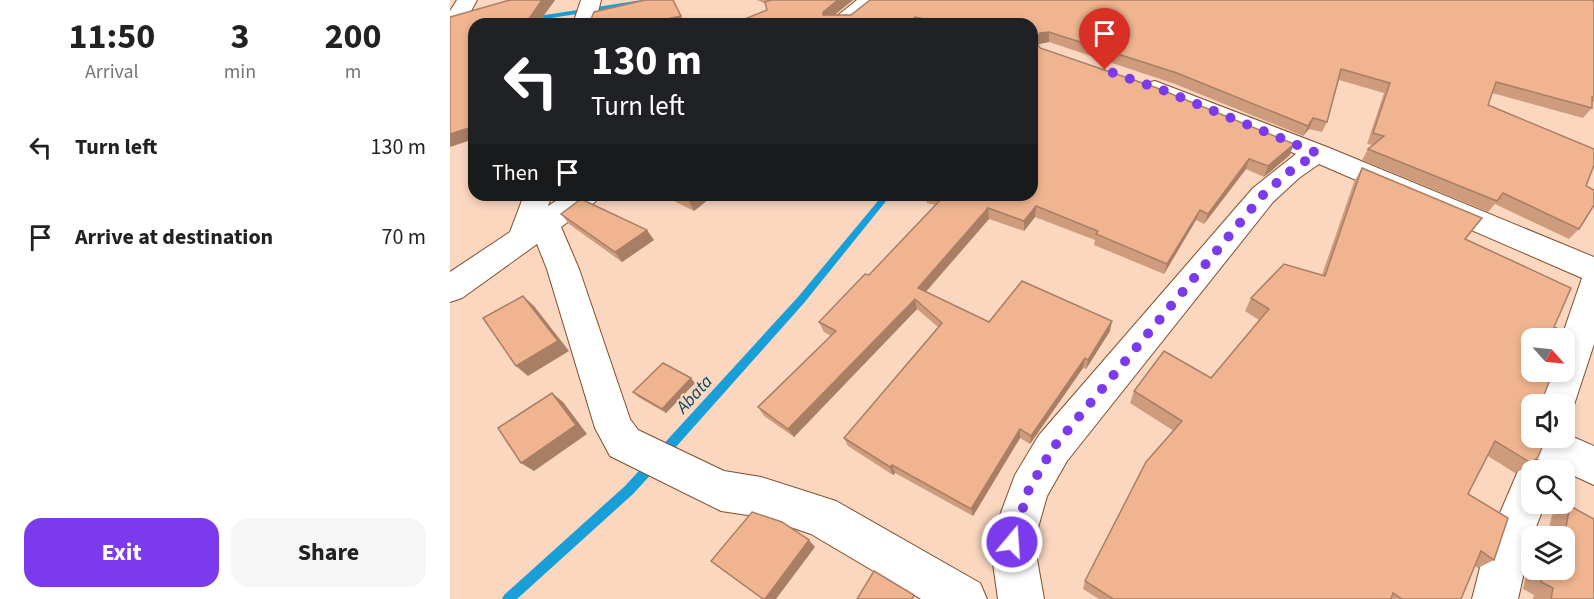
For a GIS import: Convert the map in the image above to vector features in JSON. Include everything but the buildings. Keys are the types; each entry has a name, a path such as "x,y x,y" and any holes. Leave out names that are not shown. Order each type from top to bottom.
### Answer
{"street":[{"path":"456,19 467,0"},
{"path":"846,18 870,0"},
{"path":"1593,0 1594,6"},
{"path":"1134,80 1317,153 1594,270"},
{"path":"1021,599 1012,542 1029,489 1053,448 1263,195 1289,172 1317,153"},
{"path":"450,289 536,218 572,201"},
{"path":"536,218 563,269 614,428 624,443 721,491 761,497 821,516 964,599"},
{"path":"1560,394 1566,373 1584,330 1594,285"},
{"path":"1544,451 1594,466"},
{"path":"1495,599 1507,548 1521,512"}],"waterway":[{"path":"538,18 653,0"},
{"name":"Abata","path":"663,453 801,300 882,201"},
{"name":"Abata","path":"508,599 629,490 651,466"}],"route":[{"path":"1012,542 1029,489 1053,448 1263,195 1289,172 1317,153 1165,91 1105,70"}]}
